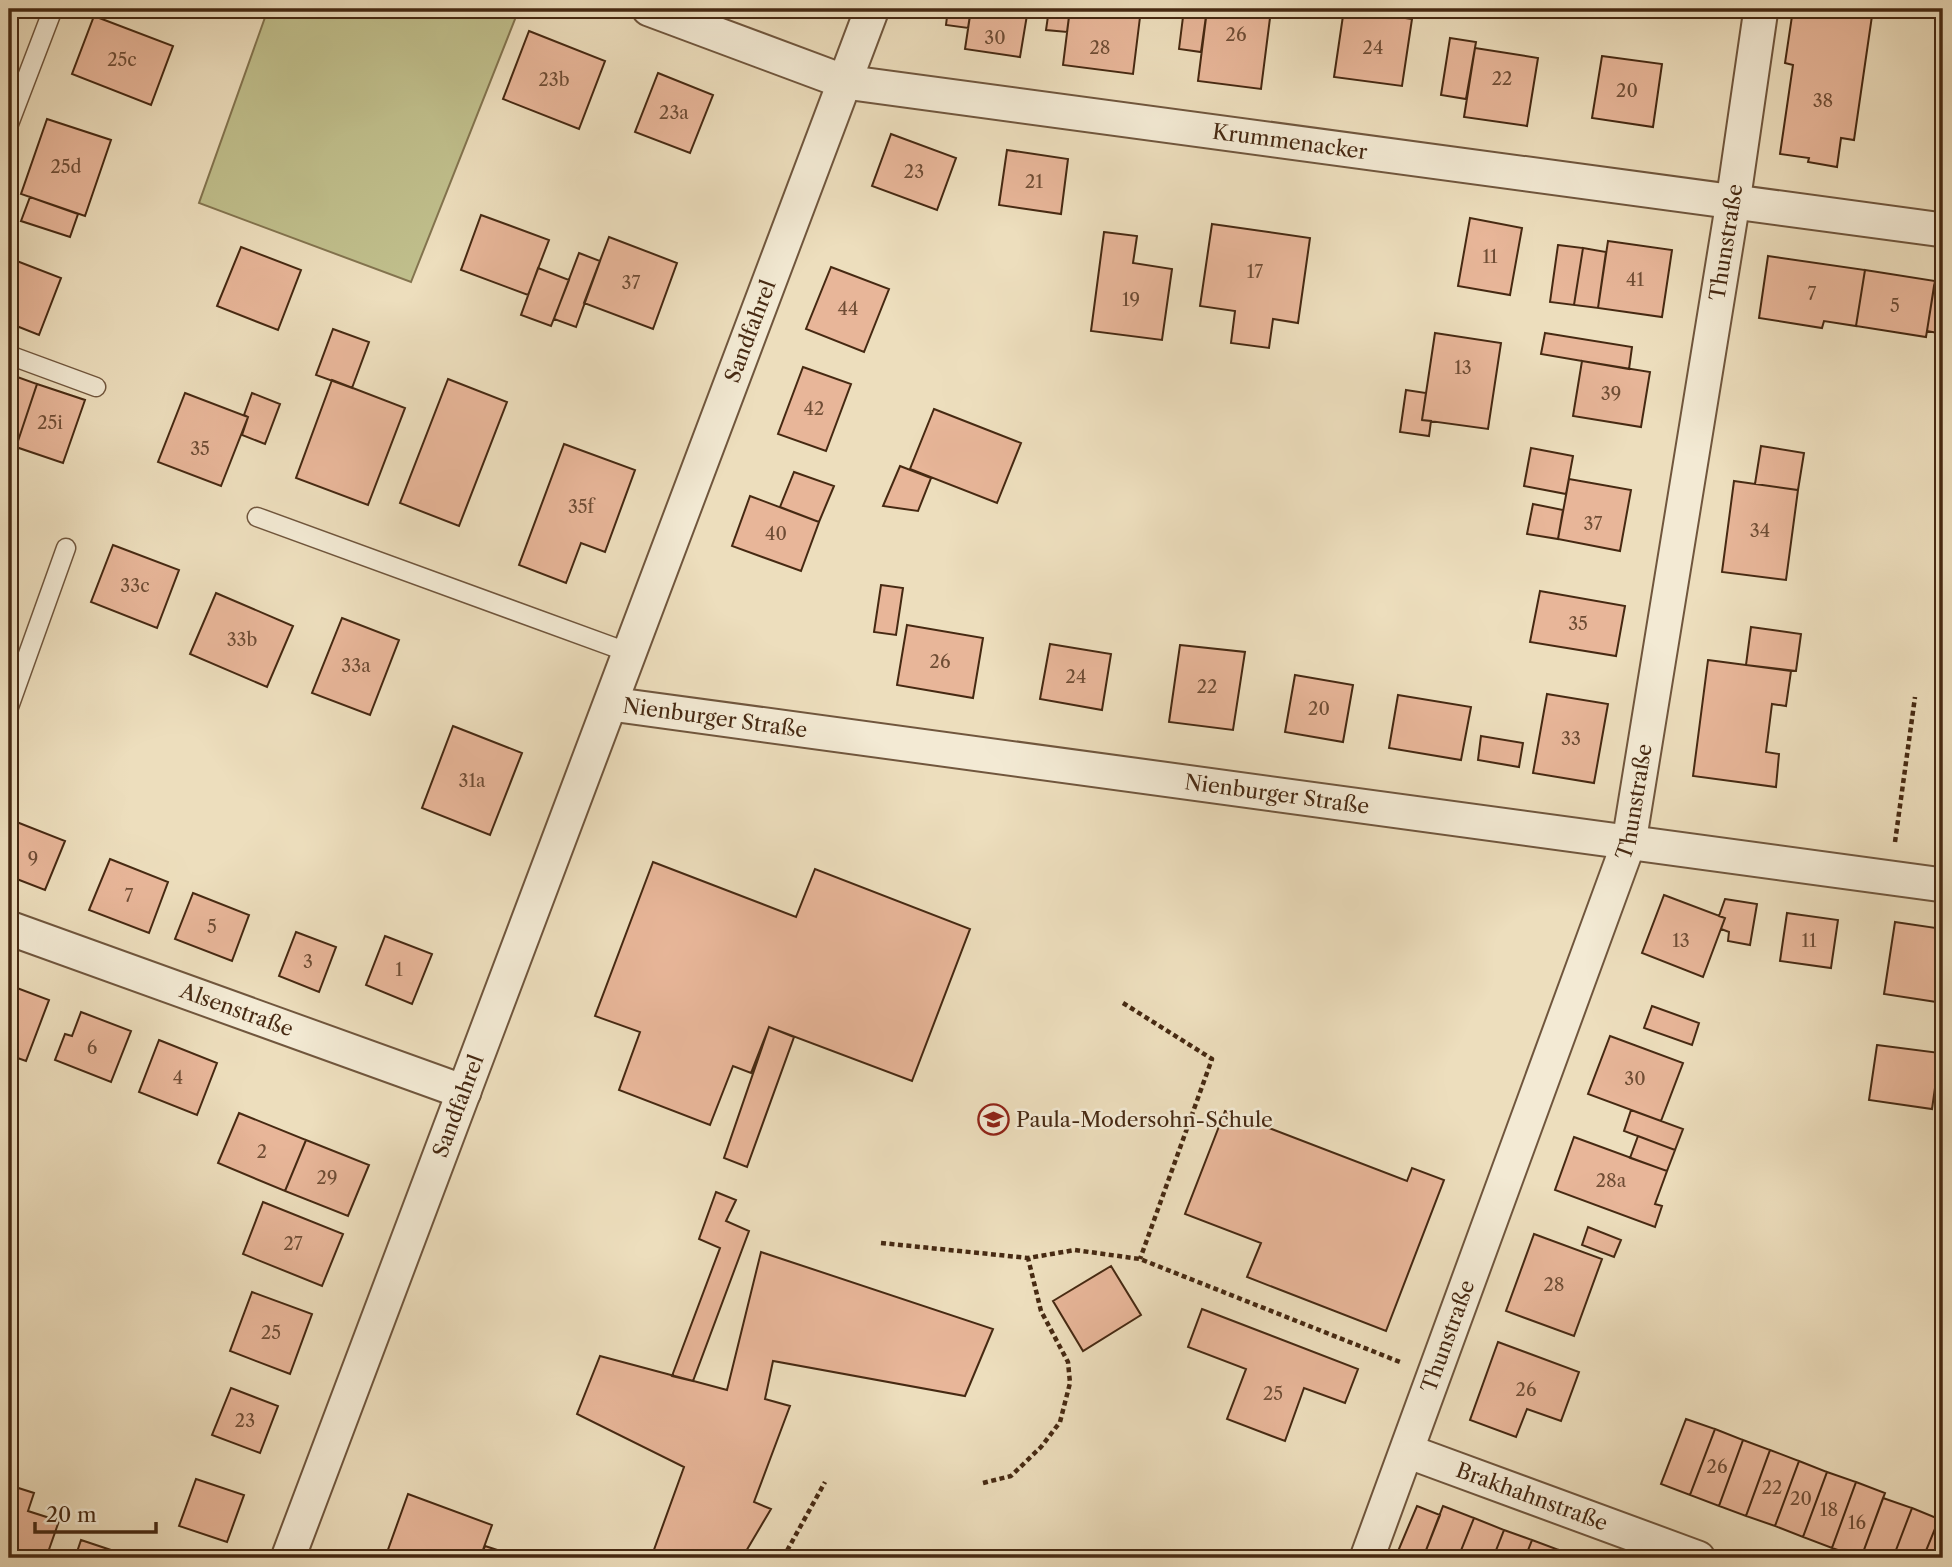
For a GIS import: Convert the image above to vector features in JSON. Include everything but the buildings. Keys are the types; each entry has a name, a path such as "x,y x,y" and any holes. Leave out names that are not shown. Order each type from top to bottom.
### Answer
{"street":[{"name":"Krummenacker","path":"649,9 845,82 1943,230"},
{"name":"Sandfahrel","path":"288,1558 872,9"},
{"name":"Thunstraße","path":"1367,1558 1629,842 1733,202 1761,9"},
{"name":"Nienburger Straße","path":"611,704 1943,885"},
{"name":"Alsenstraße","path":"9,928 464,1092"},
{"name":"Brakhahnstraße","path":"1406,1451 1698,1558"}],"lane":[{"path":"9,124 53,9"},
{"path":"9,355 96,387"},
{"path":"257,517 630,653"},
{"path":"9,707 66,548"}],"path":[{"path":"1890,878 1915,697"},
{"path":"1123,1003 1212,1059 1140,1259"},
{"path":"881,1243 1028,1258 1076,1250 1140,1259 1435,1374"},
{"path":"984,1483 1011,1476 1041,1447 1060,1422 1070,1383 1068,1362 1041,1311 1028,1258"},
{"path":"783,1558 825,1482"}],"shaded area":[{"path":"268,9 519,9 411,282 199,203"}],"place":[{"name":"Paula-Modersohn-Schule","path":"993,1120"}]}
